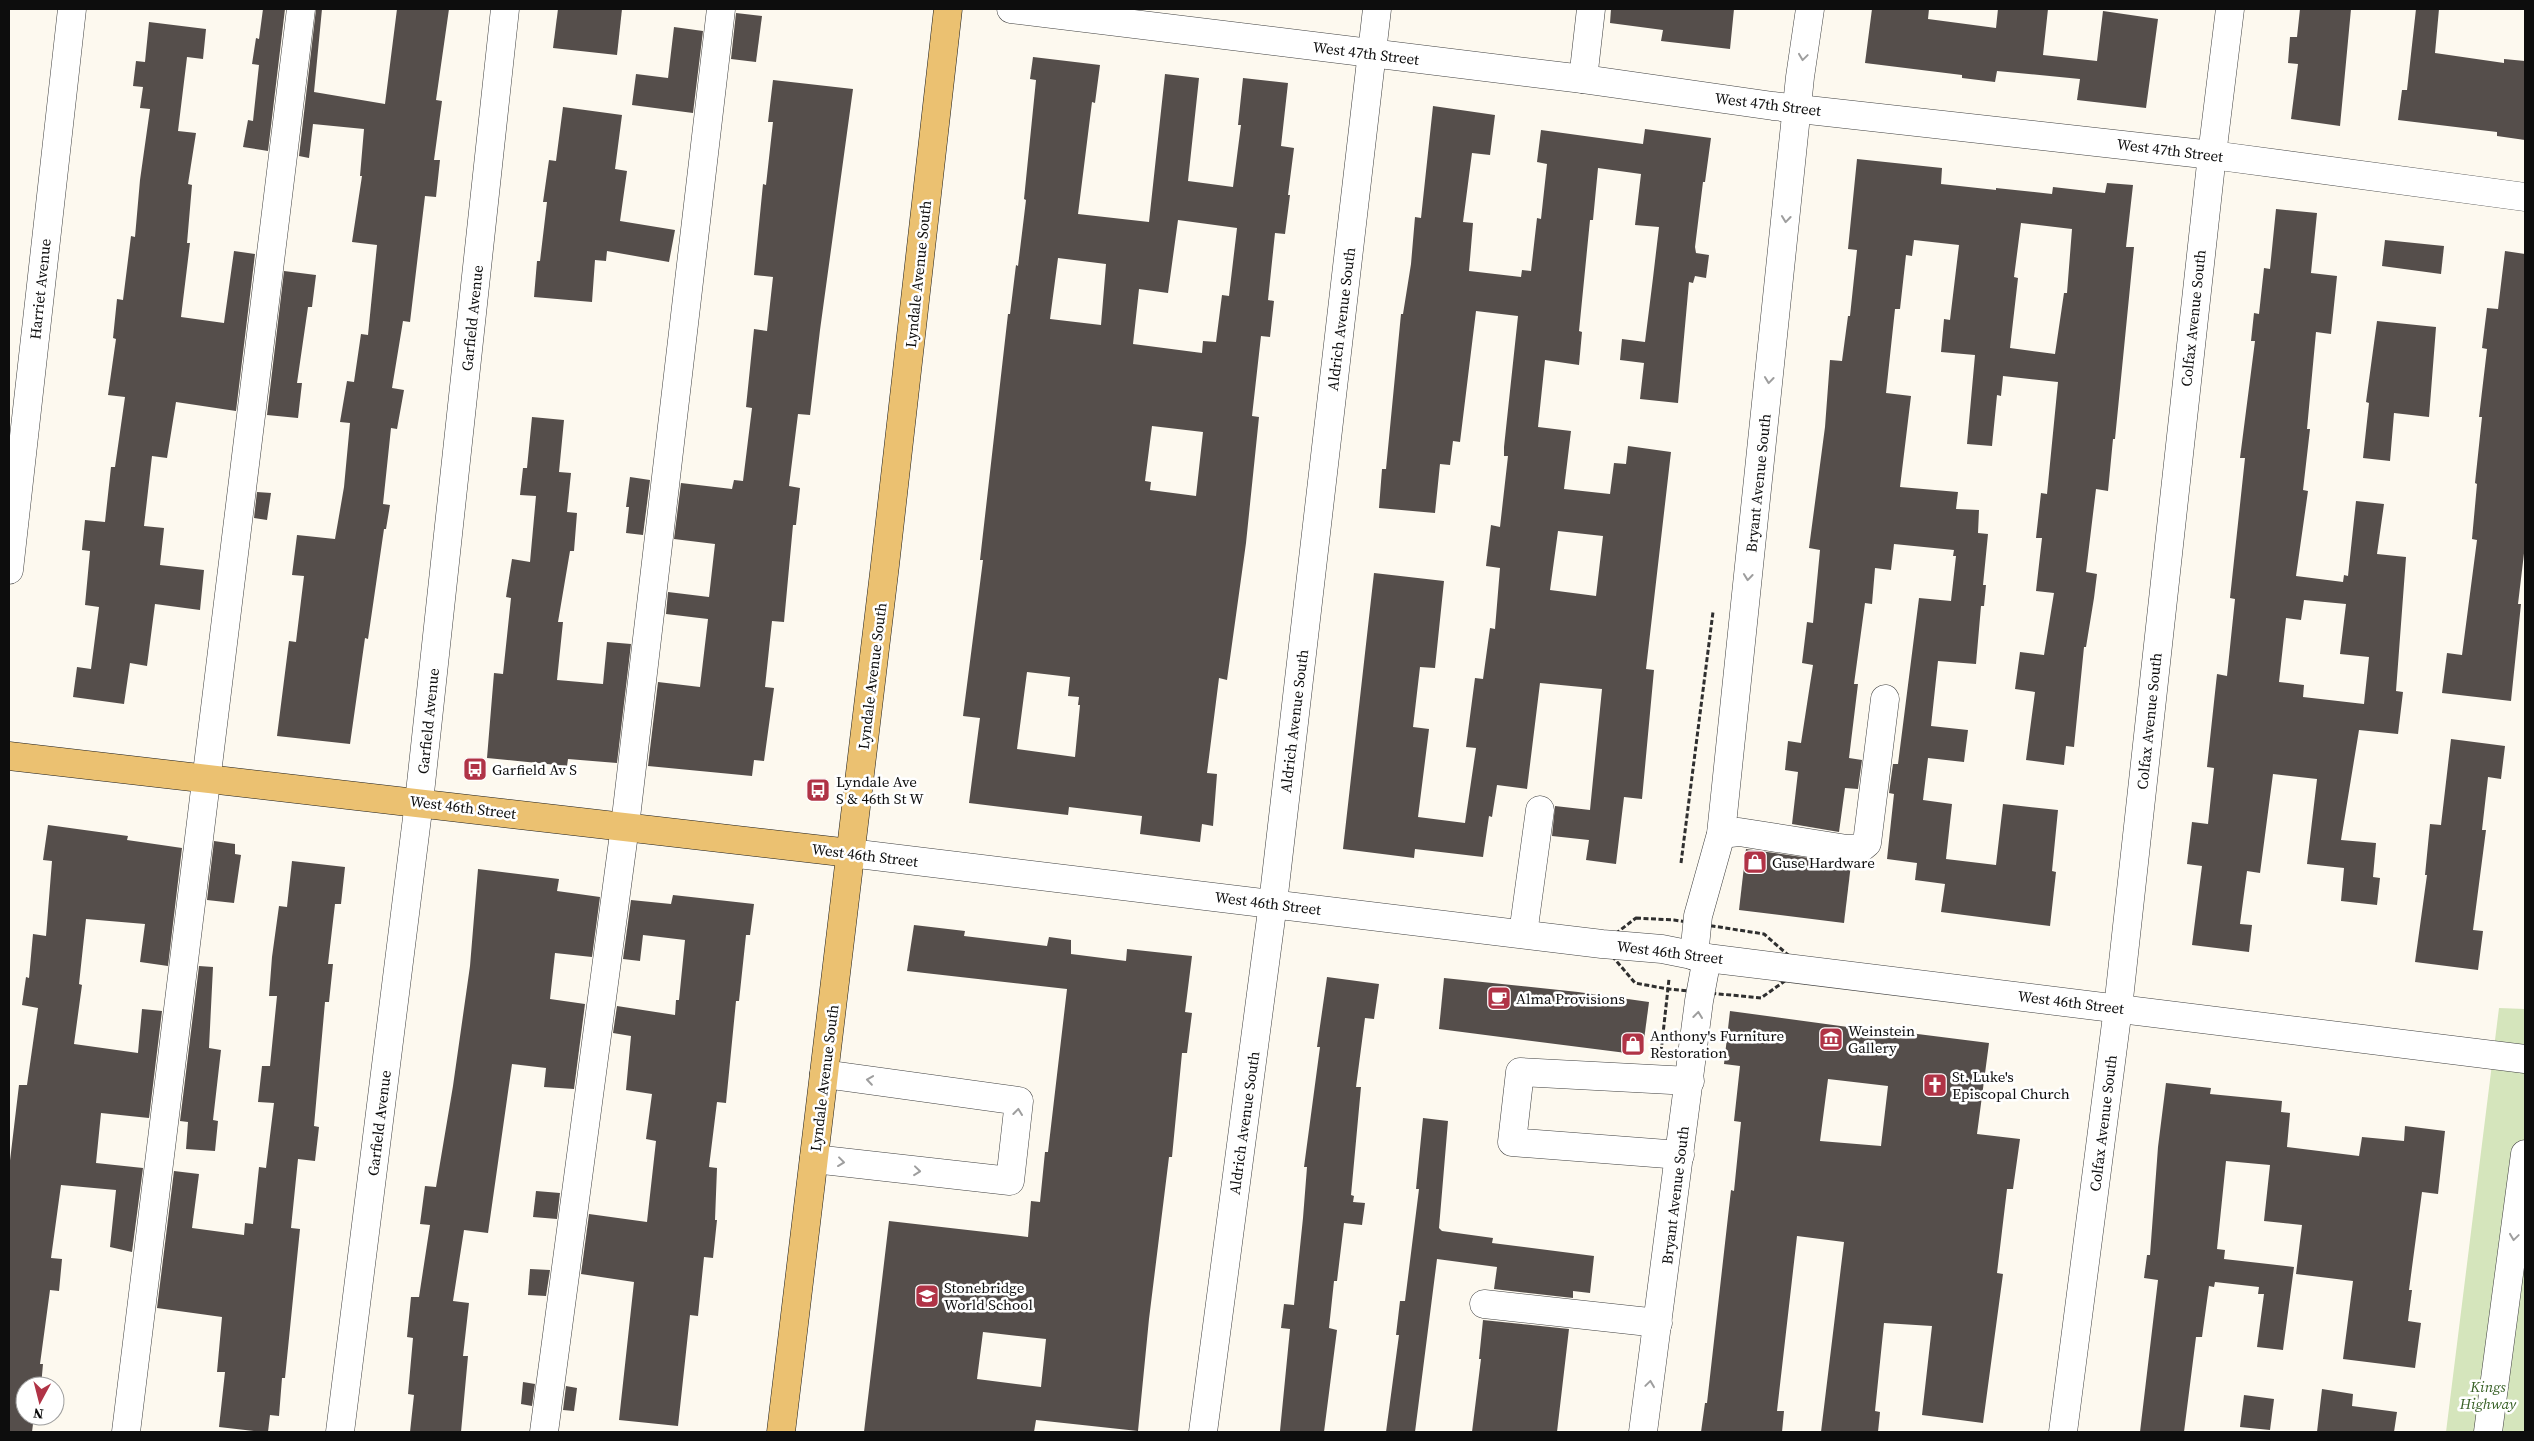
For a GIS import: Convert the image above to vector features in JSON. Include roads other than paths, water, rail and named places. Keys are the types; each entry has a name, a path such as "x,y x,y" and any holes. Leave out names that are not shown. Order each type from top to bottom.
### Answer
{"main road":[{"name":"Lyndale Avenue South","path":"781,1432 948,9"},
{"name":"West 46th Street","path":"9,756 850,853"}],"street":[{"name":"Harriet Avenue","path":"9,570 72,9"},
{"path":"126,1432 301,9"},
{"name":"Garfield Avenue","path":"340,1432 419,802 506,9"},
{"path":"544,1432 625,826 721,9"},
{"name":"West 47th Street","path":"1011,9 1797,108 2212,155 2525,197"},
{"name":"Aldrich Avenue South","path":"1203,1432 1273,903 1377,9"},
{"path":"1583,80 1591,9"},
{"name":"Bryant Avenue South","path":"1643,1432 1690,1081 1701,956 1698,916 1720,834 1797,108 1810,9"},
{"name":"Colfax Avenue South","path":"2063,1432 2118,1008 2212,155 2230,9"},
{"path":"1720,834 1739,832 1847,849 1861,848 1867,843 1885,699"},
{"path":"1523,934 1540,810"},
{"name":"West 46th Street","path":"850,853 1662,949 1701,956 2525,1059"},
{"path":"1680,1155 1512,1142 1520,1072 1690,1081"},
{"path":"814,1159 1010,1181 1020,1101 824,1074"},
{"path":"2488,1432 2525,1154"},
{"path":"1484,1304 1658,1323"}],"place":[{"name":"Garfield Av S","path":"475,769"},
{"name":"Lyndale Ave S & 46th St W","path":"818,790"},
{"name":"Guse Hardware","path":"1755,862"},
{"name":"Alma Provisions","path":"1499,998"},
{"name":"Weinstein Gallery","path":"1831,1039"},
{"name":"Anthony's Furniture Restoration","path":"1633,1044"},
{"name":"St. Luke's Episcopal Church","path":"1935,1085"},
{"name":"Stonebridge World School","path":"927,1296"}],"park label":[{"name":"Kings Highway","path":"2488,1394"}]}
